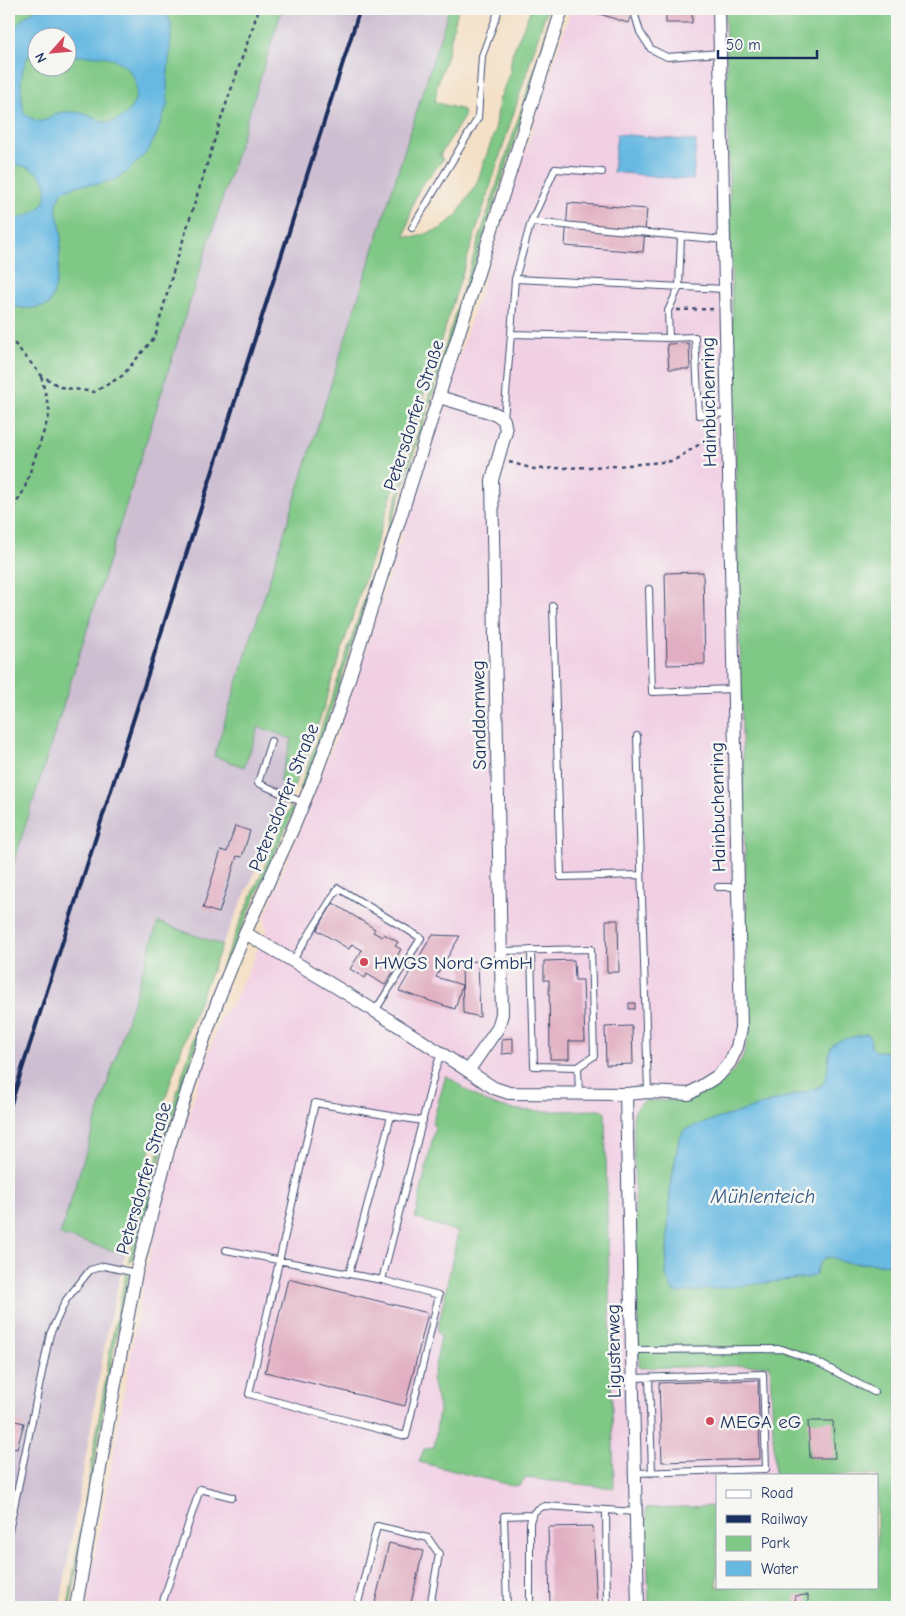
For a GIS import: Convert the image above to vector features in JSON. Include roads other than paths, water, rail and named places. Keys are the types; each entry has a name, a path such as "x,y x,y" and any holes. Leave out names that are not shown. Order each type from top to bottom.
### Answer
{"street":[{"name":"Petersdorfer Straße","path":"76,1607 136,1273 169,1147 216,1004 245,933 304,803 340,707 562,9"},
{"name":"Hainbuchenring","path":"245,933 293,960 375,1011 494,1088 510,1093 626,1094 648,1092 689,1094 719,1075 730,1062 737,1047 741,1028 719,9"},
{"path":"439,398 496,414 504,420"},
{"name":"Sanddornweg","path":"468,1071 498,1028 502,1014 492,480 506,431 504,420"},
{"name":"Ligusterweg","path":"626,1094 638,1607"}],"lane":[{"path":"412,228 478,118 482,56 499,9"},
{"path":"637,9 634,15 640,32 651,49 667,57 720,53"},
{"path":"504,420 515,279 531,222 555,169 602,172"},
{"path":"531,222 724,240"},
{"path":"669,338 668,311 679,287 681,236"},
{"path":"515,279 725,289"},
{"path":"511,334 695,337 699,415 728,413"},
{"path":"649,589 652,692 733,689"},
{"path":"553,606 561,877 641,875"},
{"path":"637,736 648,1092"},
{"path":"271,741 258,782 304,803"},
{"path":"718,887 738,887"},
{"path":"293,960 338,888 421,938 375,1011"},
{"path":"500,951 531,950 591,949 594,1056 578,1067 534,1066 531,950"},
{"path":"382,1280 434,1071 441,1053"},
{"path":"578,1067 580,1094"},
{"path":"226,1250 279,1260 349,1274 382,1280 439,1295 406,1436 249,1394 279,1260 315,1103 423,1121"},
{"path":"349,1274 391,1116"},
{"path":"9,1531 50,1334 66,1300 90,1270 104,1266 136,1273"},
{"path":"632,1350 782,1349 815,1361 874,1392"},
{"path":"633,1378 763,1374 766,1469 635,1473"},
{"path":"648,1378 652,1473"},
{"path":"161,1607 200,1489 232,1497"},
{"path":"530,1607 530,1523 532,1515 537,1508 545,1506 636,1512"},
{"path":"606,1510 607,1607"},
{"path":"507,1607 504,1516 532,1515"},
{"path":"357,1607 377,1526 428,1538 439,1554 430,1607"}],"water":[{"path":"37,9 155,9 168,16 172,26 167,83 168,103 156,136 148,151 127,172 114,180 99,184 80,185 63,191 57,203 61,237 54,292 49,305 29,308 19,308 9,304 9,218 25,216 36,211 44,202 46,192 45,182 38,174 26,167 9,164 9,35 23,18"},
{"path":"617,134 696,141 693,180 613,172"},
{"name":"Mühlenteich","path":"897,1030 897,1265 842,1262 828,1257 824,1258 819,1264 815,1275 808,1278 679,1293 673,1291 666,1275 670,1190 679,1139 685,1129 819,1087 826,1078 829,1053 834,1044 866,1034 870,1036 871,1047 875,1051 886,1052"}],"railway":[{"path":"9,1110 360,9"}],"place":[{"name":"HWGS Nord GmbH","path":"364,962"},
{"name":"MEGA eG","path":"710,1421"}]}
